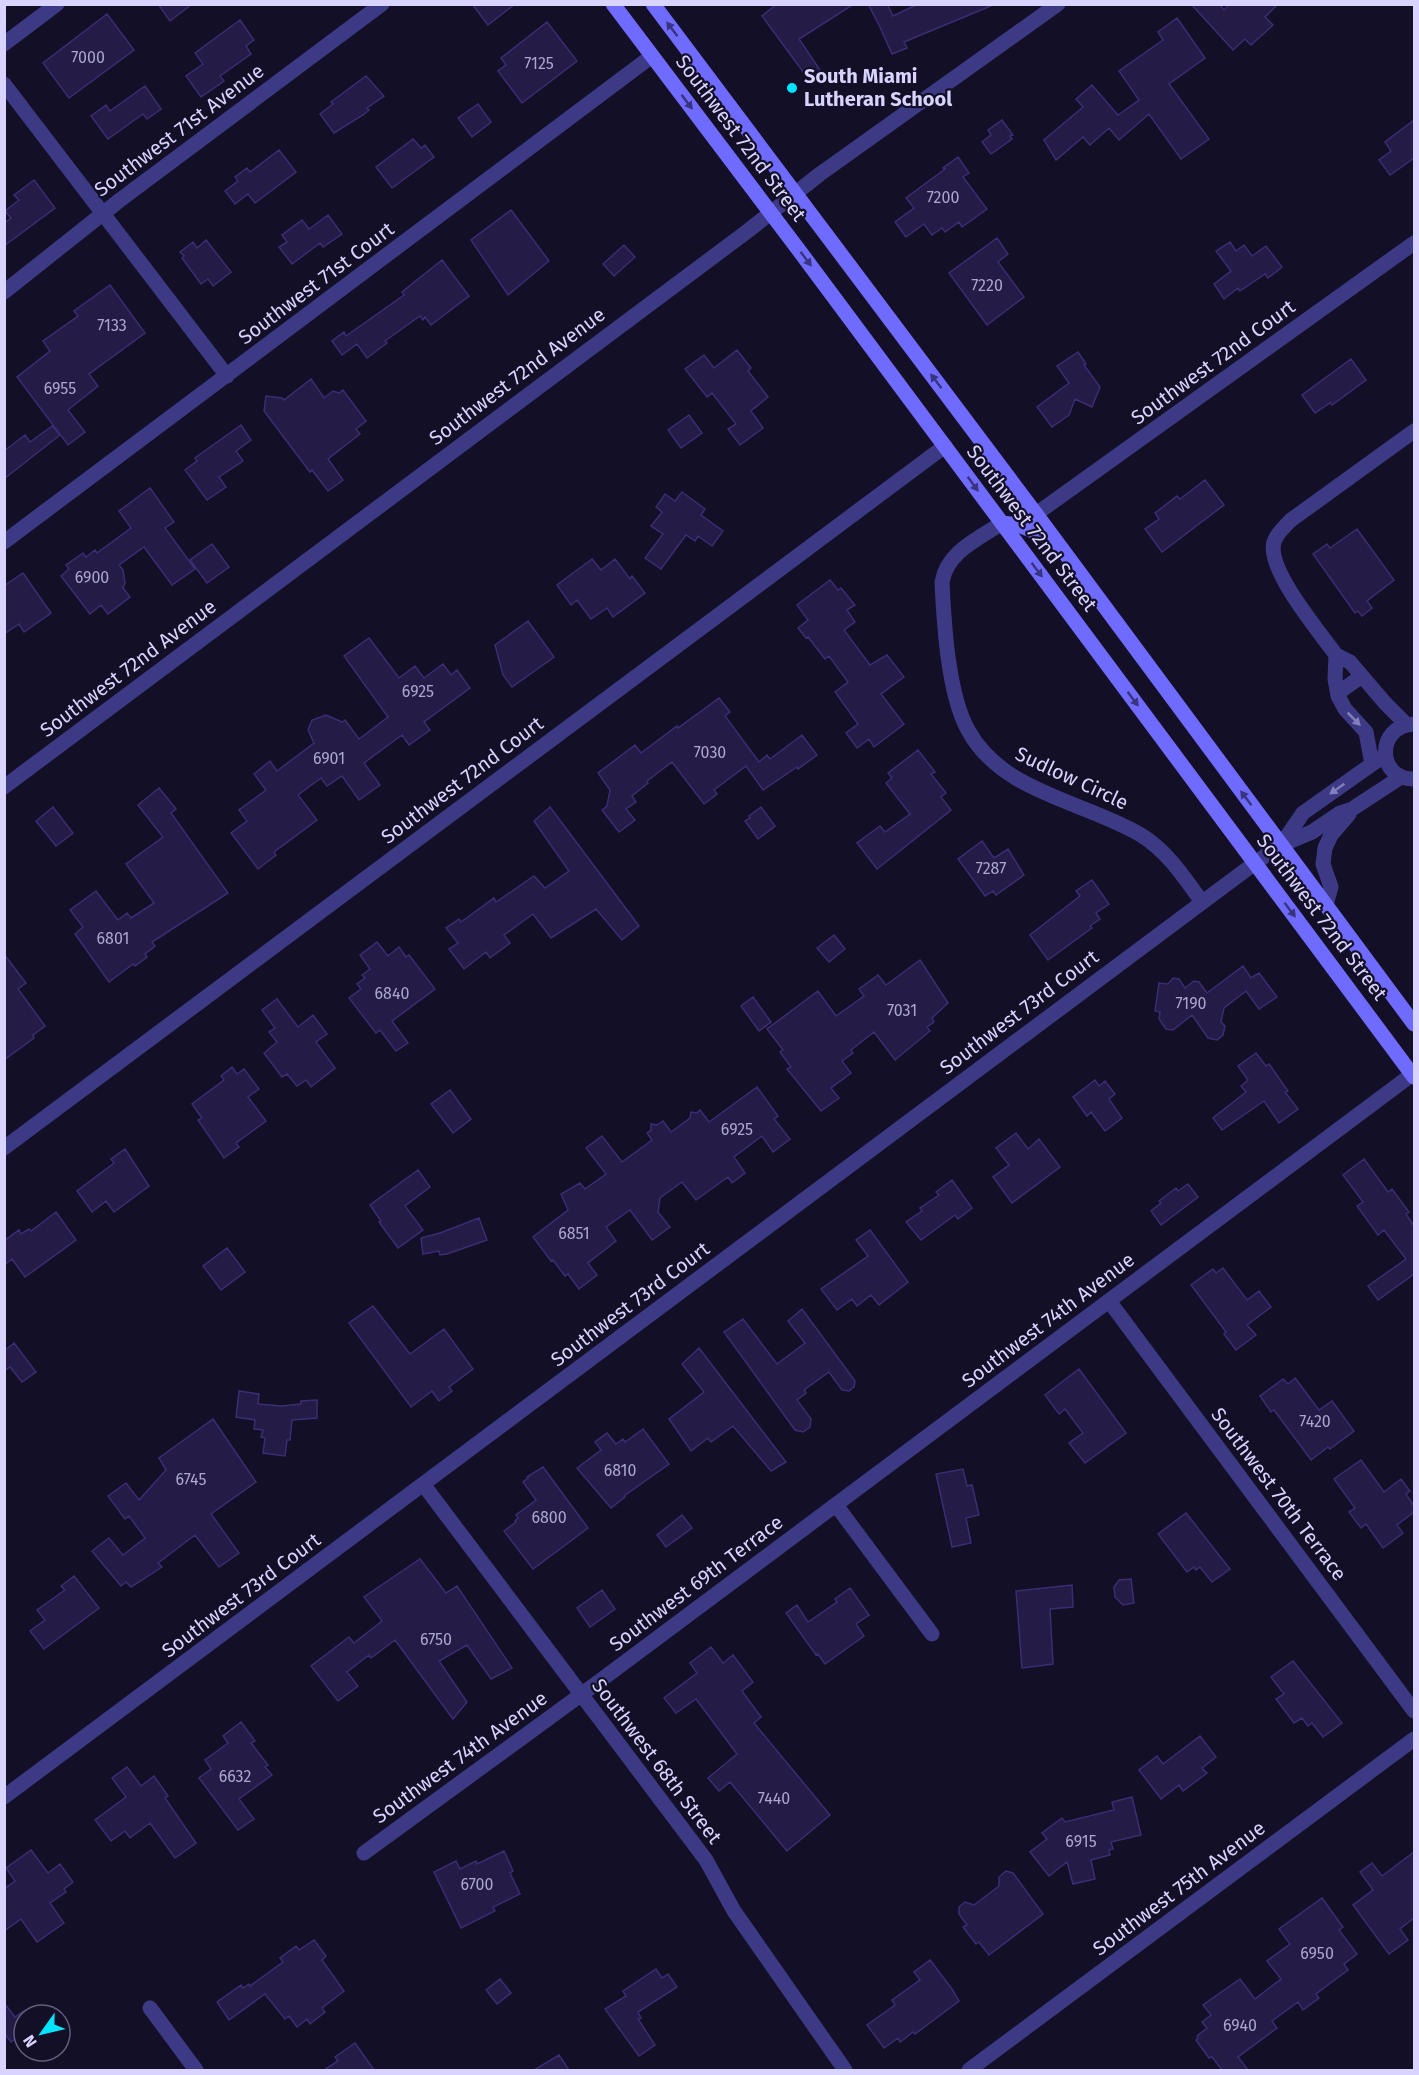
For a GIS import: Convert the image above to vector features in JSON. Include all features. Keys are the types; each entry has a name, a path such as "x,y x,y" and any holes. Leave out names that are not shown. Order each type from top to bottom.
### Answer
{"main road":[{"name":"Southwest 72nd Street","path":"613,4 1414,1075"},
{"name":"Southwest 72nd Street","path":"653,4 1036,514 1414,1024"},
{"path":"1002,523 1019,525 1055,540"}],"street":[{"path":"4,44 57,4"},
{"name":"Southwest 71st Avenue","path":"4,292 102,214 382,4"},
{"name":"Southwest 72nd Avenue","path":"4,787 796,193 1058,4"},
{"name":"Southwest 71st Court","path":"4,542 652,56"},
{"path":"4,84 227,376"},
{"name":"Southwest 72nd Court","path":"1036,514 1414,243"},
{"path":"1408,778 1390,768 1385,755 1390,735 1401,727 1411,724 1350,662 1336,655 1280,574 1274,557 1274,542 1282,529 1292,520 1414,431"},
{"name":"Southwest 72nd Court","path":"4,1148 945,446"},
{"name":"Sudlow Circle","path":"1002,523 951,559 942,582 953,677 958,704 968,730 990,759 1015,777 1058,799 1131,829 1150,841 1175,865 1202,902"},
{"path":"1336,655 1335,679 1338,693 1345,709 1366,732 1372,764"},
{"path":"1338,693 1362,676"},
{"path":"1281,845 1303,813 1385,755"},
{"path":"1281,845 1312,832 1340,813 1408,778"},
{"path":"1326,905 1331,887 1323,864 1325,848 1330,835 1352,808"},
{"name":"Southwest 73rd Court","path":"4,1797 1281,845"},
{"name":"Southwest 74th Avenue","path":"836,1505 1414,1075"},
{"name":"Southwest 70th Terrace","path":"1109,1301 1414,1712"},
{"name":"Southwest 68th Street","path":"423,1484 706,1860 734,1911 845,2070"},
{"path":"836,1505 932,1634"},
{"name":"Southwest 69th Terrace","path":"581,1695 836,1505"},
{"name":"Southwest 74th Avenue","path":"364,1854 581,1695"},
{"name":"Southwest 75th Avenue","path":"969,2070 1414,1739"},
{"path":"150,2008 196,2070"}],"building":[{"path":"158,4 192,4 170,21"},
{"path":"472,4 515,4 488,25"},
{"path":"777,4 854,4 799,39 824,76 812,84 762,16"},
{"path":"868,4 887,4 893,16 918,4 993,5 904,42 907,48 892,54"},
{"path":"1191,4 1219,4 1224,10 1230,4 1278,4 1265,17 1273,25 1251,45 1245,39 1233,50"},
{"path":"107,14 134,50 69,98 43,63"},
{"path":"1177,18 1205,58 1169,84 1209,139 1181,159 1149,114 1119,140 1109,128 1090,145 1083,137 1056,160 1044,140 1083,107 1076,99 1092,85 1118,115 1139,100 1119,71 1163,40 1158,32"},
{"path":"240,20 254,40 246,46 251,54 220,76 224,81 201,97 186,76 203,64 195,53"},
{"path":"547,22 577,61 522,103 498,71 506,65 501,58"},
{"path":"366,76 384,96 367,108 369,110 363,115 334,133 320,114 333,104 331,102"},
{"path":"145,86 161,109 147,119 143,114 108,139 91,116 106,105 110,111"},
{"path":"478,104 491,122 472,137 458,118"},
{"path":"1002,120 1013,135 1010,136 1012,139 991,154 982,142 991,135 988,130"},
{"path":"1414,120 1414,158 1390,175 1379,160 1391,151 1385,142"},
{"path":"413,139 421,148 425,145 434,157 392,188 376,167"},
{"path":"279,150 296,172 255,203 248,194 235,204 225,191 238,181 235,177 247,168 250,172"},
{"path":"958,157 969,173 963,177 987,209 962,227 959,222 945,232 942,228 932,235 924,224 906,237 895,222 914,208 906,198"},
{"path":"34,180 55,208 4,246 4,223 11,218 5,211 19,200 14,195"},
{"path":"511,210 549,261 508,295 471,240"},
{"path":"328,215 342,234 323,247 320,243 292,264 279,247 287,242 282,235 302,220 309,229"},
{"path":"997,238 1008,254 998,262 1024,297 987,325 949,273"},
{"path":"206,240 231,272 213,286 208,279 201,284 180,252 193,242 197,248"},
{"path":"1230,242 1236,251 1244,245 1252,256 1266,246 1282,267 1268,278 1265,274 1240,291 1238,288 1224,299 1214,284 1231,271 1216,251"},
{"path":"624,245 635,257 614,276 603,264"},
{"path":"442,260 469,296 431,325 425,317 423,320 420,316 385,341 387,343 367,358 357,344 342,355 332,341 344,332 346,336 404,295 402,292"},
{"path":"110,285 145,333 89,374 98,386 68,410 85,432 68,445 17,377 50,351 43,341 78,316 74,311"},
{"path":"737,350 751,368 748,371 768,397 751,411 763,428 740,445 728,429 736,424 712,393 707,397 685,369 704,355 714,368"},
{"path":"1078,352 1086,364 1084,365 1100,387 1092,407 1075,399 1069,415 1052,427 1037,407 1069,383 1057,366"},
{"path":"1351,359 1366,380 1332,405 1330,403 1315,413 1302,395"},
{"path":"311,379 324,398 333,391 339,393 343,390 366,421 356,429 360,434 328,459 343,480 328,491 312,470 310,472 264,411 266,396 284,400"},
{"path":"689,415 702,433 681,448 668,430"},
{"path":"241,425 251,440 236,451 243,461 219,477 226,487 207,500 185,470 197,461 195,458"},
{"path":"52,426 60,435 4,479 4,451 25,435 30,442"},
{"path":"1205,480 1224,505 1162,552 1145,529 1159,519 1155,513 1177,496 1180,499"},
{"path":"150,488 174,522 165,528 195,569 172,585 144,547 119,565 123,570 125,583 123,588 130,597 108,614 101,605 90,614 61,576 69,569 66,565 83,553 86,557 95,550 97,553 131,528 119,511"},
{"path":"682,492 705,509 701,515 723,531 712,546 698,536 695,541 686,535 661,569 645,558 663,534 651,526 662,512 656,507 665,494 675,501"},
{"path":"1357,529 1394,580 1367,601 1372,608 1362,616 1358,611 1355,613 1313,554 1327,544 1330,548"},
{"path":"212,544 229,567 207,583 190,560"},
{"path":"592,559 601,570 615,559 630,579 632,576 645,593 613,617 607,608 591,619 577,600 571,605 557,585"},
{"path":"23,573 51,613 24,632 19,624 4,634 4,586"},
{"path":"830,580 838,590 841,588 855,605 847,610 855,622 844,630 870,665 887,655 904,677 881,694 904,724 874,747 869,739 857,748 846,733 858,724 835,692 848,682 829,656 825,659 798,628 808,620 797,605"},
{"path":"528,621 554,657 512,687 503,675 495,645"},
{"path":"369,638 399,678 415,666 424,678 443,664 451,675 457,670 470,688 424,722 430,730 409,745 402,735 364,763 380,785 359,800 342,776 327,786 321,778 298,795 317,820 274,852 276,855 258,869 231,833 247,821 239,810 266,790 254,774 270,761 277,771 314,743 308,730 312,720 326,715 342,722 345,720 359,739 388,717 344,656"},
{"path":"719,698 730,712 725,716 759,762 767,755 770,759 802,735 817,755 763,790 746,766 714,790 717,794 704,804 672,762 632,796 636,802 626,809 635,820 619,832 602,810 607,806 610,790 598,773 635,745 641,753"},
{"path":"918,750 935,772 931,774 946,793 941,797 951,810 877,869 857,843 880,826 885,832 910,814 886,783 892,778 888,773"},
{"path":"159,788 176,809 171,813 228,893 152,942 155,946 145,954 147,957 135,966 133,964 109,982 75,934 83,927 70,910 96,891 118,920 127,913 131,918 154,903 126,864 163,837 138,805"},
{"path":"53,807 73,833 56,846 36,821"},
{"path":"550,807 639,926 622,940 596,909 551,938 533,914 504,935 510,943 490,958 486,952 464,969 449,949 458,943 446,928 459,919 461,922 494,898 496,902 534,876 545,888 569,871 534,821"},
{"path":"761,807 775,826 758,839 745,821"},
{"path":"982,841 994,858 1008,849 1024,875 996,895 993,891 985,896 958,859"},
{"path":"1092,880 1109,904 1096,913 1100,919 1090,926 1092,928 1048,960 1030,935 1080,896 1076,891"},
{"path":"834,935 845,949 829,962 817,948"},
{"path":"377,942 388,956 399,947 406,957 409,955 435,989 392,1021 408,1043 396,1051 380,1030 376,1033 349,998 361,989 357,984 365,978 362,975 370,969 360,955"},
{"path":"4,954 26,983 18,989 45,1026 33,1035 34,1038 4,1060"},
{"path":"920,960 948,1003 932,1018 934,1022 927,1027 930,1031 895,1060 874,1032 851,1050 853,1053 842,1061 851,1073 831,1088 839,1098 821,1111 787,1069 791,1067 780,1052 783,1050 767,1029 818,991 836,1016 864,996 859,989 878,975 886,985"},
{"path":"1243,966 1251,978 1259,973 1277,997 1259,1009 1246,991 1224,1008 1221,1022 1225,1026 1223,1035 1217,1040 1208,1038 1192,1015 1173,1030 1166,1029 1159,1019 1160,1012 1155,1011 1159,983 1168,984 1173,978 1179,979 1185,988 1194,981 1199,982 1207,993"},
{"path":"753,997 771,1022 759,1031 741,1006"},
{"path":"277,999 298,1027 313,1015 327,1034 316,1042 335,1068 311,1087 306,1080 297,1086 287,1074 282,1077 264,1053 277,1042 269,1032 275,1028 262,1010"},
{"path":"1256,1053 1266,1066 1269,1064 1298,1109 1279,1123 1264,1101 1222,1130 1213,1118 1246,1092 1241,1086 1248,1080 1238,1066"},
{"path":"232,1067 237,1074 244,1069 259,1089 248,1097 266,1121 236,1143 239,1147 224,1158 198,1120 202,1118 192,1104 224,1080 221,1076"},
{"path":"1095,1080 1099,1086 1105,1081 1115,1094 1109,1099 1122,1118 1105,1131 1091,1112 1087,1116 1073,1097"},
{"path":"757,1087 778,1116 774,1119 790,1139 773,1152 762,1136 734,1157 745,1173 732,1183 728,1177 696,1200 682,1182 660,1198 658,1212 670,1227 652,1240 630,1210 606,1227 616,1241 588,1263 597,1275 579,1289 568,1274 565,1276 553,1260 551,1261 533,1237 568,1210 561,1194 580,1183 585,1189 606,1174 586,1148 602,1136 622,1162 652,1140 647,1133 651,1130 651,1124 657,1125 663,1121 671,1132 690,1118 691,1112 697,1113 700,1110 709,1122"},
{"path":"450,1090 471,1119 453,1133 431,1104"},
{"path":"1016,1133 1028,1149 1039,1139 1060,1167 1012,1203 993,1177 1009,1165 996,1148"},
{"path":"125,1149 149,1186 114,1212 106,1201 92,1212 77,1191 114,1163 111,1159"},
{"path":"1364,1159 1388,1192 1392,1189 1409,1212 1406,1214 1414,1226 1414,1274 1378,1300 1368,1286 1406,1259 1384,1230 1378,1235 1357,1206 1363,1202 1343,1175"},
{"path":"418,1170 430,1187 405,1206 423,1230 398,1248 370,1205"},
{"path":"952,1180 972,1208 958,1219 955,1215 921,1240 906,1222 922,1211 920,1208 939,1195 936,1192"},
{"path":"1188,1184 1198,1197 1161,1225 1151,1211 1161,1203 1159,1201 1176,1188 1178,1191"},
{"path":"56,1212 76,1240 25,1277 12,1259 4,1265 4,1241 19,1230 21,1234 29,1229 31,1231"},
{"path":"479,1218 487,1240 447,1254 440,1255 439,1251 423,1254 421,1238"},
{"path":"870,1230 908,1282 879,1305 871,1295 857,1306 852,1299 837,1310 821,1289 868,1256 856,1240"},
{"path":"227,1248 245,1272 221,1290 203,1266"},
{"path":"1223,1268 1247,1300 1259,1291 1271,1307 1247,1325 1256,1335 1236,1350 1224,1334 1226,1332 1191,1285 1213,1269 1216,1273"},
{"path":"373,1306 410,1354 444,1329 473,1369 449,1387 452,1391 439,1401 432,1391 411,1407 349,1323"},
{"path":"802,1309 855,1381 854,1387 849,1391 842,1390 829,1372 804,1390 806,1393 797,1400 811,1419 810,1427 803,1432 795,1430 724,1332 743,1319 777,1364 805,1343 788,1321"},
{"path":"14,1343 36,1372 22,1382 10,1367 4,1371 4,1351"},
{"path":"699,1348 786,1462 771,1471 733,1426 711,1442 708,1438 691,1451 669,1419 704,1392 682,1364"},
{"path":"1079,1369 1126,1433 1085,1463 1069,1443 1083,1433 1065,1409 1059,1414 1045,1395"},
{"path":"1295,1378 1319,1410 1332,1401 1354,1431 1311,1460 1274,1410 1271,1412 1260,1396 1283,1379 1288,1384"},
{"path":"239,1391 259,1394 258,1404 282,1406 317,1400 317,1418 292,1420 290,1440 287,1440 285,1456 263,1453 265,1438 261,1437 263,1430 254,1429 255,1420 236,1417"},
{"path":"213,1419 256,1482 211,1514 239,1553 219,1567 195,1535 158,1563 162,1567 131,1587 126,1582 121,1586 92,1551 109,1538 123,1555 145,1538 129,1516 125,1519 108,1496 126,1483 139,1500 166,1470 159,1458"},
{"path":"643,1429 669,1464 611,1508 577,1468 601,1450 595,1442 607,1433 616,1444 623,1439 625,1442"},
{"path":"1361,1460 1384,1492 1401,1479 1410,1491 1406,1494 1414,1506 1414,1512 1397,1525 1403,1533 1383,1548 1366,1524 1361,1528 1349,1512 1355,1508 1334,1479"},
{"path":"543,1467 588,1528 533,1569 504,1531 516,1522 518,1518 516,1515 536,1500 523,1482"},
{"path":"963,1469 967,1486 972,1485 979,1515 966,1518 971,1543 952,1547 936,1474"},
{"path":"1186,1513 1230,1569 1212,1582 1200,1567 1196,1570 1194,1567 1187,1572 1158,1534"},
{"path":"682,1515 692,1528 666,1547 657,1535"},
{"path":"420,1559 446,1593 457,1586 512,1668 491,1679 467,1645 439,1661 467,1702 453,1719 395,1640 371,1658 369,1655 347,1672 358,1686 338,1701 311,1666 349,1637 354,1643 382,1621 364,1597"},
{"path":"74,1576 99,1608 44,1649 30,1631 45,1620 37,1610 65,1590 61,1586"},
{"path":"1131,1579 1134,1603 1123,1605 1115,1597 1114,1587 1119,1580"},
{"path":"1072,1585 1073,1607 1050,1609 1053,1664 1022,1668 1016,1591"},
{"path":"850,1588 869,1615 856,1624 864,1636 825,1664 786,1613 797,1605 808,1622 837,1602 835,1599"},
{"path":"602,1590 615,1609 590,1627 577,1608"},
{"path":"711,1647 723,1663 733,1655 753,1682 742,1691 761,1717 754,1723 830,1815 787,1851 730,1782 719,1791 708,1778 737,1754 696,1699 676,1713 664,1698 697,1673 690,1663"},
{"path":"1293,1661 1342,1723 1323,1737 1312,1723 1308,1726 1302,1718 1294,1723 1276,1699 1284,1694 1271,1677"},
{"path":"241,1722 255,1741 251,1743 268,1765 265,1767 272,1775 239,1799 254,1819 238,1830 199,1778 211,1769 205,1760 228,1743 223,1736"},
{"path":"1200,1736 1216,1757 1202,1768 1207,1773 1183,1791 1179,1785 1161,1799 1139,1770 1157,1756 1163,1764"},
{"path":"127,1767 141,1786 154,1776 168,1796 165,1798 196,1843 175,1858 150,1823 130,1838 125,1831 111,1841 95,1820 126,1797 112,1778"},
{"path":"1132,1797 1141,1835 1111,1842 1113,1849 1109,1850 1110,1855 1091,1860 1095,1879 1073,1884 1067,1862 1049,1876 1030,1852 1047,1839 1042,1833 1062,1818 1065,1822 1114,1810 1112,1802"},
{"path":"31,1850 48,1873 60,1864 73,1882 64,1889 66,1892 50,1903 64,1923 37,1942 21,1919 4,1931 4,1889 15,1881 6,1868"},
{"path":"504,1851 513,1871 510,1873 520,1894 493,1907 495,1911 461,1928 434,1872 456,1861 460,1869 476,1861 477,1864"},
{"path":"1414,1852 1414,1918 1400,1929 1408,1940 1389,1954 1353,1905 1373,1890 1360,1872 1372,1863 1382,1876"},
{"path":"1006,1871 1013,1873 1043,1914 989,1955 979,1942 976,1944 963,1927 967,1925 959,1914 959,1907 965,1902 974,1905 999,1886 999,1877"},
{"path":"1322,1898 1343,1927 1339,1930 1357,1954 1344,1964 1348,1970 1316,1994 1319,1998 1303,2010 1298,2002 1272,2021 1277,2028 1238,2057 1248,2070 1222,2070 1212,2057 1209,2058 1196,2040 1197,2036 1207,2028 1202,2022 1211,2015 1203,2005 1240,1979 1255,1999 1281,1979 1267,1961 1290,1944 1279,1929"},
{"path":"314,1940 326,1956 322,1960 344,1991 322,2008 325,2012 310,2024 307,2019 297,2027 289,2016 285,2019 265,1994 229,2020 217,2002 241,1985 243,1988 249,1984 250,1986 283,1962 280,1958 296,1946 299,1950"},
{"path":"930,1960 959,2001 915,2034 913,2032 900,2042 898,2038 884,2048 867,2025 895,2005 892,2000 920,1980 914,1972"},
{"path":"656,1969 662,1978 668,1974 677,1987 638,2012 641,2018 638,2019 655,2045 639,2056 605,2009 626,1996 623,1991"},
{"path":"500,1979 511,1993 497,2004 486,1990"},
{"path":"4,2003 12,2013 12,2041 4,2033"},
{"path":"355,2043 374,2070 324,2070 338,2061 335,2057"},
{"path":"559,2055 569,2070 534,2070"}],"place":[{"name":"South Miami Lutheran School","path":"792,88"}]}
